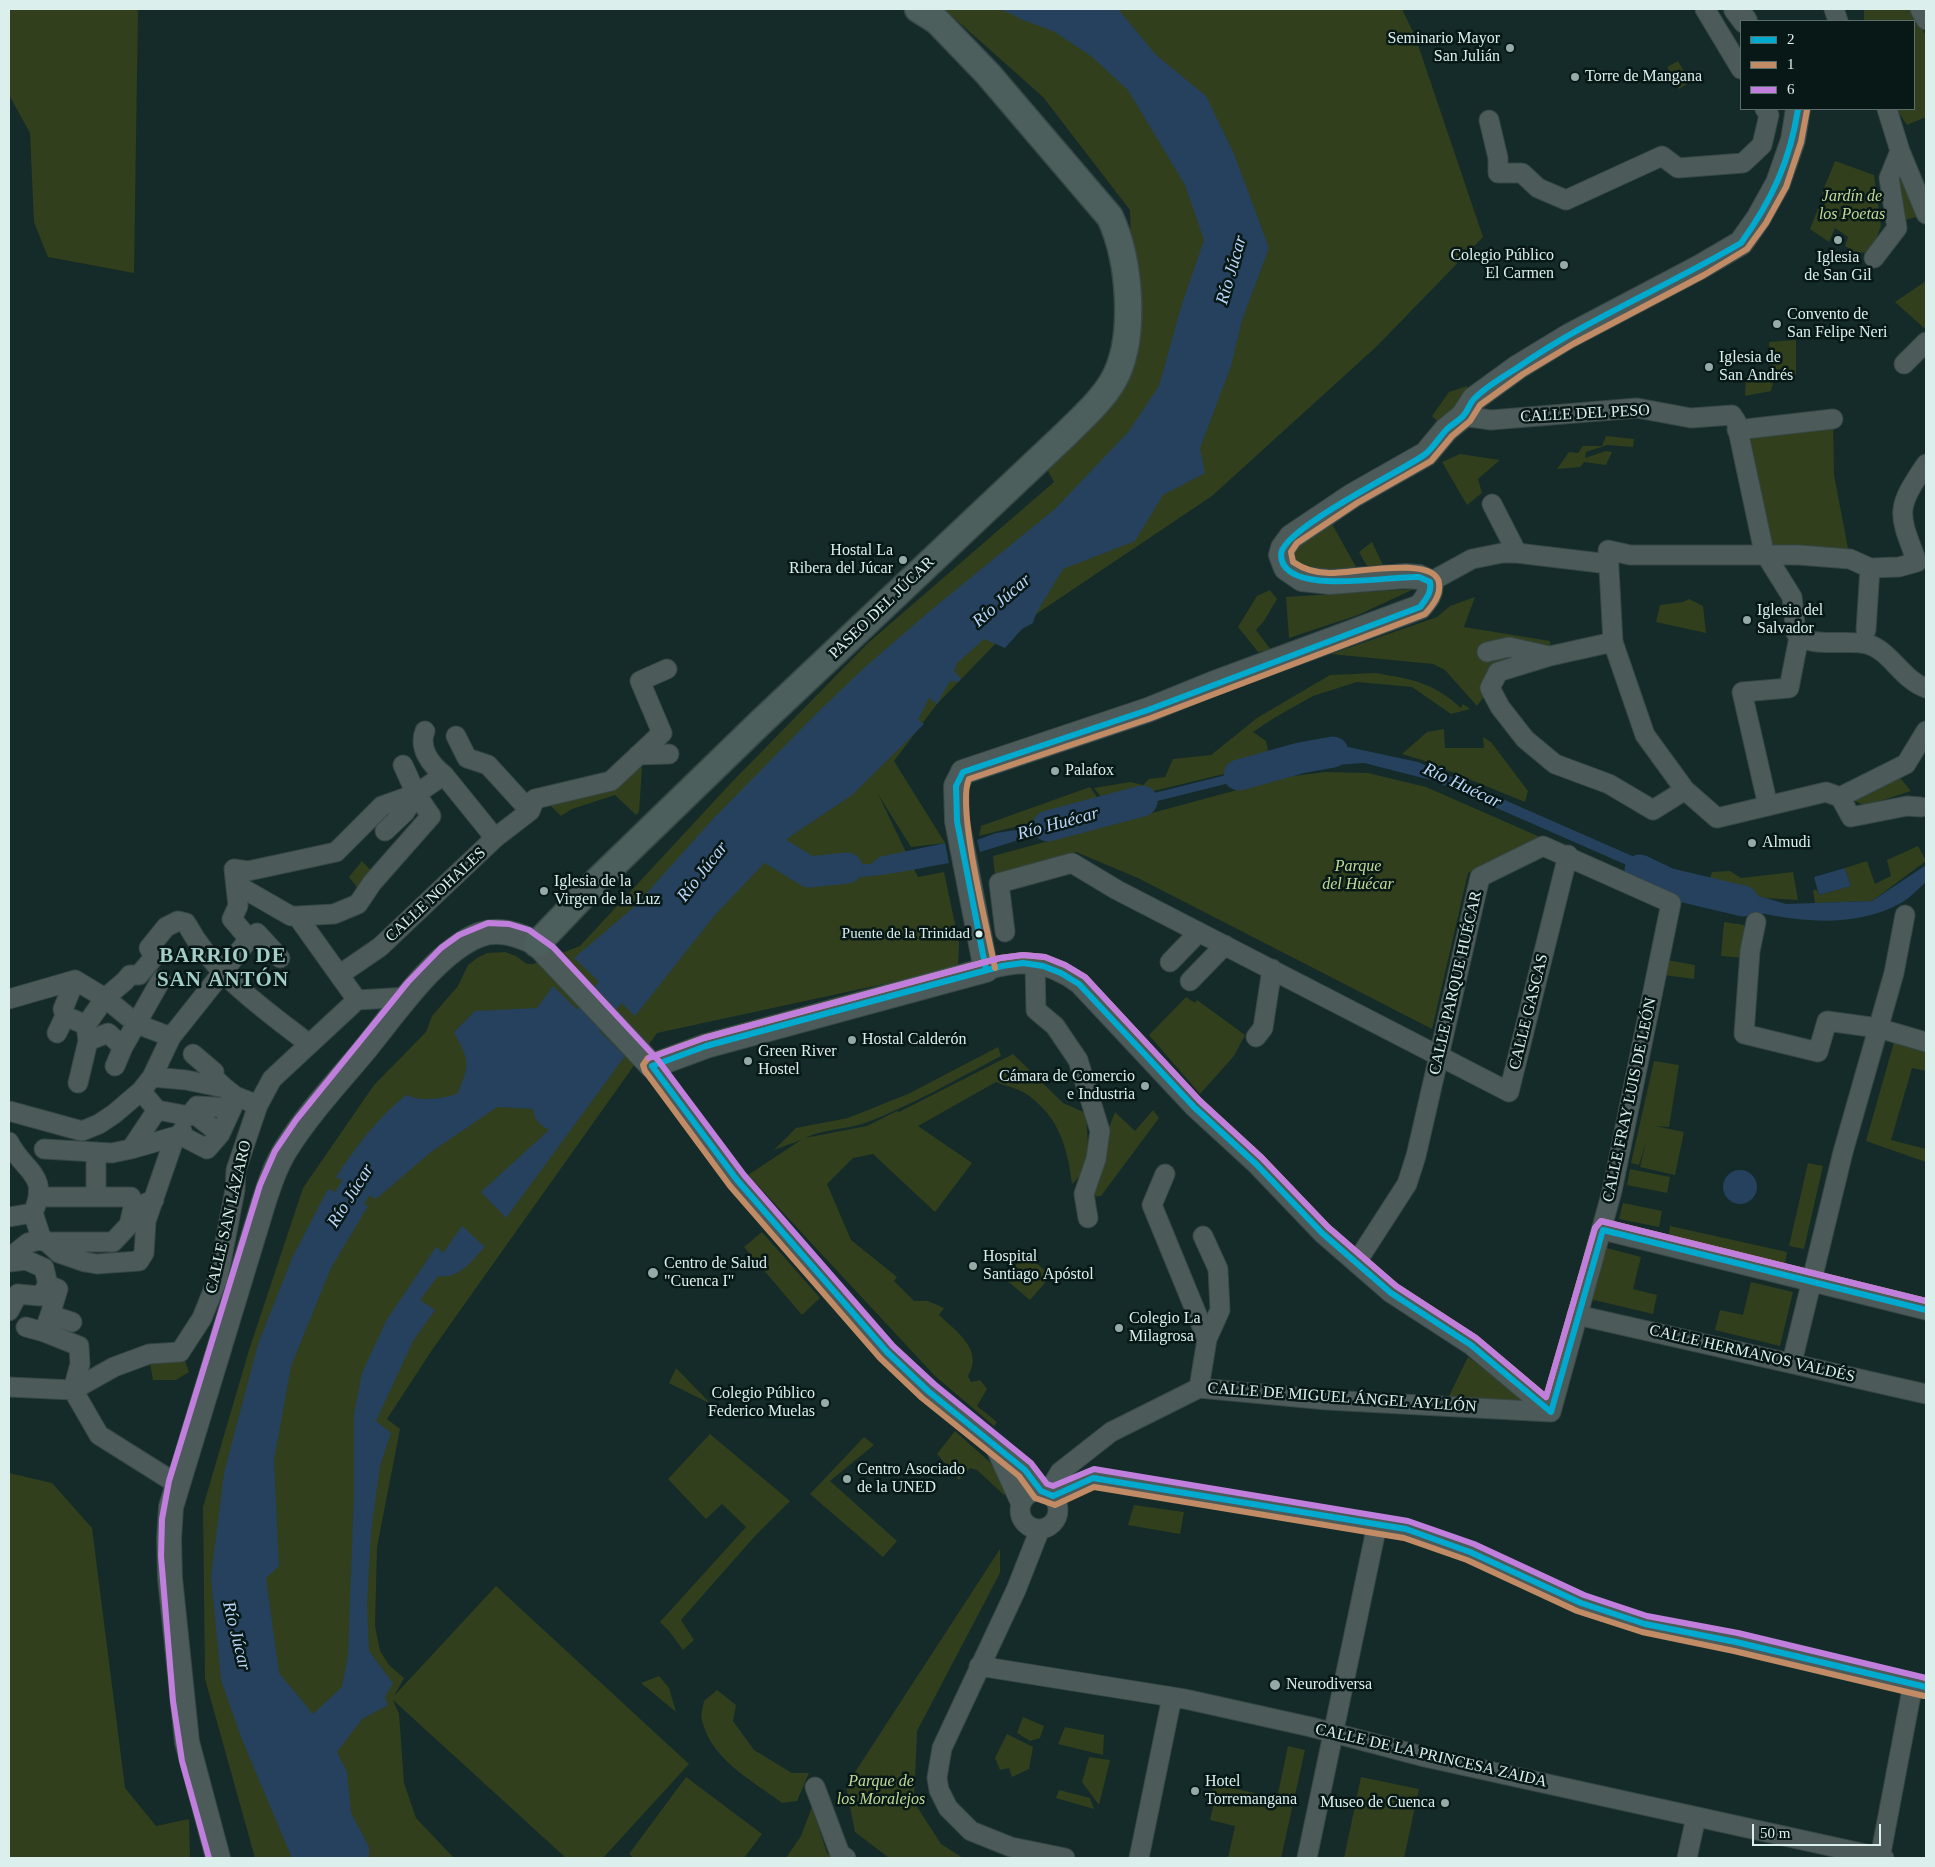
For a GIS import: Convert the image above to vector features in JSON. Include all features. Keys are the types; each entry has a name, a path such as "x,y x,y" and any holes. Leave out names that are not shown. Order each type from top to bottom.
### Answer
{"main road":[{"name":"PASEO DEL JÚCAR","path":"542,948 598,880 768,715 1067,433 1104,392 1121,363 1127,330 1124,269 1115,228 1102,207 988,74 937,21 918,9"}],"street":[{"path":"1705,9 1740,67"},
{"path":"1736,9 1745,20"},
{"path":"1920,9 1926,20"},
{"path":"1489,120 1498,158 1498,173 1522,173 1538,188 1566,200 1662,156 1678,168 1743,163 1762,145 1769,115 1766,110"},
{"path":"986,970 956,812 957,780 967,770 1148,710 1212,684 1420,607 1426,600 1432,587 1430,582 1419,577 1406,576 1330,582 1302,579 1291,573 1283,562 1282,555 1286,541 1369,484 1426,454 1446,430 1463,416 1474,399 1531,358 1729,250 1746,237 1771,197 1788,155 1798,110"},
{"path":"1888,110 1900,151 1926,214"},
{"path":"1874,258 1897,228 1889,178 1900,151"},
{"path":"1904,364 1926,342"},
{"name":"CALLE DEL PESO","path":"1463,416 1491,420 1638,408 1691,418 1730,415 1736,424 1833,419"},
{"path":"1736,424 1751,484 1765,556 1792,597 1796,632 1799,637 1809,641 1862,636 1912,680 1926,688"},
{"path":"1430,582 1472,560 1488,555 1517,553 1608,557 1630,555 1799,555 1850,559 1870,568 1899,566 1917,562 1901,520 1903,502 1926,464"},
{"path":"1492,504 1517,553"},
{"path":"1608,557 1613,642 1644,736 1685,790 1717,818 1826,792 1840,797 1851,817 1907,806 1921,807"},
{"path":"1862,636 1870,568"},
{"path":"1768,806 1742,692 1789,688 1799,637"},
{"path":"1613,642 1550,656 1498,672 1490,688 1500,707 1525,739 1555,764 1609,784 1653,810 1685,790"},
{"path":"1487,652 1509,646 1550,656"},
{"name":"CALLE NOHALES","path":"340,975 380,947 495,838 530,811 535,799 611,782 662,733 640,681 666,669"},
{"path":"425,731 422,739 425,752 434,768 444,775 495,838"},
{"path":"1840,797 1906,764 1926,731"},
{"path":"456,736 467,758 488,765 530,811"},
{"path":"638,755 669,754"},
{"path":"235,877 291,916 319,913 334,914 358,904 372,882 431,816 416,794 403,765"},
{"path":"235,877 248,871 336,852 382,806 416,794 444,775"},
{"path":"385,831 405,812 416,794"},
{"name":"CALLE PARQUE HUÉCAR","path":"1356,1262 1407,1184 1416,1156 1480,877 1543,846 1568,855"},
{"name":"CALLE FRAY LUIS DE LEÓN","path":"1551,1412 1602,1230 1630,1106 1670,902 1568,855"},
{"name":"CALLE GASCAS","path":"1439,1054 1509,1092 1568,855"},
{"path":"1005,932 998,883 1072,864 1224,945 1439,1054"},
{"path":"235,877 238,906 232,919 249,939"},
{"path":"1792,1362 1843,1152 1894,973 1905,915"},
{"path":"297,916 357,1000 408,997"},
{"path":"78,1083 87,1033 105,998 126,981 130,975 139,975 154,956 149,948 166,927 178,921 186,923 198,946 223,975 309,1044"},
{"path":"1756,922 1750,951 1744,1034 1818,1052 1827,1021 1878,1028 1926,1042"},
{"path":"218,1858 193,1770 186,1727 170,1578 169,1539 171,1507 177,1484 264,1201 279,1162 316,1108 408,997 445,957 458,946 480,935 492,932 509,933 542,948 635,1046 737,1180 887,1352 928,1391 1025,1470 1047,1493 1058,1506 1057,1517 1050,1525 1040,1528 1026,1523 1021,1513 1021,1504 994,1445"},
{"path":"1170,962 1200,932"},
{"path":"9,1111 82,1131 99,1124 146,1084 171,1037 223,975 249,939 257,933 280,958"},
{"path":"1190,981 1224,945"},
{"path":"652,1066 706,1046 1014,963 1035,964 1056,969 1079,984 1194,1107 1256,1164 1322,1233 1391,1293 1471,1345 1551,1412"},
{"path":"1035,964 1036,1010 1055,1026 1078,1060 1100,1131 1096,1159 1084,1194 1088,1218"},
{"path":"1256,1036 1263,1028 1272,969"},
{"path":"9,999 75,980 105,998 137,1024 171,1037"},
{"path":"75,980 63,1009 61,1024 87,1033 108,1033 123,1047"},
{"path":"116,1066 123,1047 161,980"},
{"name":"CALLE SAN LÁZARO","path":"73,1390 114,1367 149,1354 180,1352 202,1318 218,1278 235,1190 236,1170 258,1105 272,1079 357,1000"},
{"path":"193,1054 214,1072 213,1076 231,1098"},
{"path":"146,1084 186,1080 231,1098 258,1105"},
{"path":"146,1084 158,1110"},
{"path":"21,1214 41,1237 59,1253 97,1264 139,1261 144,1252 146,1221 174,1140 180,1135 190,1114 197,1106 231,1098"},
{"path":"44,1149 112,1153 180,1135 207,1149 220,1134 231,1098"},
{"path":"158,1110 190,1114 220,1134"},
{"path":"131,1149 158,1110"},
{"path":"82,1131 96,1196"},
{"path":"9,1142 40,1184 21,1214"},
{"path":"1165,1174 1152,1205 1207,1339"},
{"path":"9,1258 28,1243 39,1240 47,1242 113,1242 129,1225 133,1208 131,1197 96,1196 21,1214"},
{"path":"133,1208 154,1200"},
{"path":"1602,1230 1926,1310"},
{"path":"1199,1388 1207,1339 1220,1310 1218,1269 1202,1236"},
{"path":"9,1262 26,1260 44,1268 48,1285 40,1296 18,1294 9,1311"},
{"path":"47,1324 58,1289 48,1285"},
{"name":"CALLE HERMANOS VALDÉS","path":"1577,1315 1792,1362 1926,1394"},
{"path":"26,1327 72,1322"},
{"path":"47,1324 79,1346 80,1364 73,1390 100,1436 177,1484"},
{"path":"9,1386 73,1390"},
{"name":"CALLE DE MIGUEL ÁNGEL AYLLÓN","path":"1047,1493 1060,1472 1111,1432 1199,1388 1327,1400 1551,1412"},
{"path":"1021,1504 1031,1492 1047,1493 1092,1478 1406,1529 1445,1542 1581,1603 1645,1624 1736,1642 1920,1686 1881,1858"},
{"path":"1307,1858 1377,1525"},
{"path":"1040,1528 1016,1590 942,1748 937,1778 943,1799 957,1819 983,1837 1010,1847 1065,1858"},
{"name":"CALLE DE LA PRINCESA ZAIDA","path":"979,1666 1172,1696 1881,1858"},
{"path":"1139,1858 1172,1696"},
{"path":"815,1787 840,1854 846,1858"},
{"path":"1687,1858 1696,1817"}],"green space":[{"path":"9,9 138,9 134,273 48,257 34,222 30,133 9,95"},
{"path":"944,9 1402,9 1415,36 1483,237 1376,347 1212,496 1002,637 937,704 894,761 945,843 911,847 878,794 918,877 944,872 959,943 958,968 657,1033 432,1350 387,1419 400,1429 377,1547 375,1626 380,1651 389,1665 404,1678 394,1696 496,1586 689,1764 603,1858 566,1858 393,1700 399,1714 404,1783 416,1818 454,1858 255,1858 205,1679 203,1507 249,1350 303,1188 374,1085 426,1032 432,1016 458,986 468,965 487,953 505,952 516,956 527,964 533,964 580,946 730,784 868,643 1054,482 1048,471 1101,414 1134,363 1130,210 1043,97"},
{"path":"1864,9 1911,9 1926,36 1926,117 1907,125 1897,110 1915,110 1915,20 1864,20"},
{"path":"1678,61 1690,82 1679,89 1667,67"},
{"name":"Jardín de los Poetas","path":"1835,161 1874,175 1881,226 1871,253 1855,252 1845,246 1848,237 1835,228 1829,242 1810,229 1819,206 1823,208 1828,196 1822,193"},
{"path":"1901,170 1923,215 1902,221 1893,177"},
{"path":"1926,281 1926,328 1924,328 1895,302"},
{"path":"1796,340 1796,375 1774,378 1771,391 1745,396 1746,376 1771,374 1769,342"},
{"path":"1467,386 1470,399 1441,425 1432,416 1449,392"},
{"path":"1833,419 1834,475 1850,559 1765,556 1737,430"},
{"path":"1606,436 1634,439 1633,447 1607,445 1586,452 1585,458 1606,451 1612,452 1606,465 1584,462 1580,467 1557,469 1569,452 1578,453 1583,446 1602,446"},
{"path":"1460,454 1500,460 1478,479 1482,493 1467,505 1442,462"},
{"path":"1332,524 1360,574 1309,575 1295,564 1295,547 1305,539"},
{"path":"1372,542 1383,565 1368,568 1359,552"},
{"path":"1414,589 1358,615 1289,638 1286,597"},
{"path":"1270,590 1277,599 1264,621 1256,630 1271,650 1258,652 1238,627 1257,596"},
{"path":"1475,597 1464,627 1550,641 1551,653 1496,669 1486,694 1477,706 1445,670 1433,664 1331,654 1437,617 1450,606"},
{"path":"1689,599 1703,606 1706,633 1656,622 1660,605 1683,602"},
{"path":"1375,673 1421,683 1441,692 1461,708 1463,704 1470,709 1451,714 1412,687 1357,682 1313,696 1253,732 1266,741 1268,750 1260,762 1232,772 1100,804 1103,799 1094,788 1130,782 1143,785 1149,779 1165,777 1173,759 1211,755 1257,718 1330,675"},
{"path":"1444,729 1445,748 1484,748 1483,737 1491,742 1528,791 1525,802 1422,760 1402,754 1427,732"},
{"path":"635,760 642,768 639,812 636,815 615,795 572,809 561,816 545,800"},
{"name":"Parque del Huécar","path":"1325,772 1368,773 1426,787 1540,837 1468,873 1432,1029 1138,878 1076,852 995,876 993,856 1285,777"},
{"path":"1896,773 1911,791 1864,806 1849,797"},
{"path":"1090,787 1097,797 1086,804 1084,809 979,836 981,826"},
{"path":"1918,846 1926,861 1872,901 1815,903 1813,890 1817,890 1819,895 1851,886 1845,868 1867,861 1875,884 1891,876 1887,860"},
{"path":"362,861 376,876 361,893 349,877"},
{"path":"1730,871 1741,878 1793,872 1798,900 1765,898 1709,881 1712,872"},
{"path":"1724,922 1744,925 1744,958 1721,956"},
{"path":"1667,960 1695,965 1694,979 1664,975"},
{"path":"1186,997 1195,1003 1197,1000 1245,1035 1234,1056 1200,1094 1149,1035"},
{"path":"1894,1042 1926,1052 1926,1071 1912,1068 1891,1140 1926,1149 1926,1162 1866,1141"},
{"path":"998,1047 1001,1056 902,1107 860,1125 820,1132 805,1138 867,1126 897,1111 899,1112 1013,1054 1063,1103 1086,1113 1088,1146 1084,1172 1072,1184 1064,1146 1055,1124 1048,1114 1025,1093 996,1082 918,1126 972,1163 935,1212 873,1154 853,1158 827,1184 851,1240 897,1277 894,1281 914,1301 928,1301 944,1308 939,1315 960,1335 971,1350 973,1358 972,1367 968,1376 971,1382 980,1380 987,1389 977,1406 997,1422 994,1426 935,1376 748,1175 801,1140 774,1150 796,1128 848,1118 908,1094"},
{"path":"1654,1061 1679,1065 1669,1127 1655,1126 1684,1132 1675,1175 1640,1167 1646,1142 1639,1165 1631,1163"},
{"path":"1153,1110 1159,1118 1101,1196 1089,1197 1104,1141 1115,1112 1135,1131"},
{"path":"1808,1163 1823,1166 1804,1249 1789,1246"},
{"path":"1630,1169 1670,1177 1667,1193 1627,1185"},
{"path":"1623,1203 1662,1211 1659,1227 1619,1219"},
{"path":"1670,1226 1787,1252 1785,1264 1669,1235"},
{"path":"762,1232 820,1298 802,1315 744,1247"},
{"path":"1603,1247 1641,1257 1633,1289 1657,1295 1653,1314 1590,1299"},
{"path":"1026,1254 1051,1276 1030,1300 1004,1278"},
{"path":"1751,1282 1793,1292 1780,1346 1715,1330 1720,1310 1743,1315"},
{"path":"183,1355 189,1372 176,1380 153,1380 149,1357"},
{"path":"1468,1357 1533,1404 1447,1400"},
{"path":"676,1368 711,1404 669,1383"},
{"path":"955,1431 993,1465 1008,1489 1004,1495 977,1470 970,1468 959,1480 937,1454"},
{"path":"710,1434 790,1501 755,1536 681,1620 694,1640 683,1650 660,1622 746,1527 722,1504 706,1519 668,1479"},
{"path":"864,1437 874,1445 830,1481 897,1541 883,1557 810,1494"},
{"path":"9,1473 52,1483 92,1528 125,1788 156,1826 189,1819 190,1858 9,1858"},
{"path":"1134,1505 1184,1512 1180,1534 1128,1525"},
{"name":"Parque de los Moralejos","path":"1000,1549 1000,1573 917,1731 914,1802 941,1844 963,1858 889,1858 855,1832 846,1786"},
{"path":"659,1676 669,1688 676,1712 641,1683"},
{"path":"717,1690 736,1705 733,1721 754,1750 792,1773 809,1773 797,1801 782,1803 734,1768 714,1746 707,1734 701,1716 704,1701"},
{"path":"1023,1717 1044,1726 1040,1738 1030,1741 1017,1733"},
{"path":"1065,1727 1104,1735 1103,1755 1058,1744"},
{"path":"1007,1734 1033,1747 1029,1769 1012,1777 1009,1768 1000,1770 995,1758"},
{"path":"1288,1746 1305,1750 1281,1858 1228,1858 1235,1826 1210,1820 1213,1807 1209,1806 1214,1784 1277,1798"},
{"path":"1089,1757 1110,1760 1099,1805 1082,1782"},
{"path":"686,1777 762,1834 744,1858 634,1858 629,1854"},
{"path":"1361,1777 1419,1789 1404,1858 1344,1858"},
{"path":"1059,1790 1090,1798 1094,1809 1056,1798"},
{"path":"812,1807 827,1853 834,1858 786,1858 801,1836"}],"water":[{"path":"1001,9 1118,9 1156,55 1206,96 1234,154 1269,248 1242,320 1231,366 1200,448 1205,473 1163,495 1135,541 1063,569 1041,605 1033,623 1022,629 1005,648 984,639 957,663 954,671 961,679 958,682 950,681 937,704 929,698 918,720 924,724 852,795 788,838 714,916 635,1016 574,958 634,907 713,819 865,667 937,605 1055,509 1129,431 1159,386 1181,307 1204,240 1185,185 1128,90 1091,56 1053,31 1023,20"},
{"path":"1348,747 1418,762 1630,855 1683,875 1679,888 1435,781 1364,763 1293,768 1292,756"},
{"path":"1277,756 1282,770 1101,815 1098,807 1266,765"},
{"path":"1087,810 1090,818 980,852 977,840 996,833 1030,828"},
{"path":"945,843 949,863 895,873 858,877 840,878 804,873 807,866 871,864 879,857"},
{"path":"1926,865 1926,882 1906,899 1876,914 1852,919 1826,921 1774,916 1701,898 1704,880 1786,904 1872,901"},
{"path":"1845,868 1851,886 1819,895 1814,877"},
{"path":"553,986 625,1056 506,1218 481,1192 549,1130 538,1122 533,1109 497,1107 431,1152 376,1199 336,1177 368,1133 406,1095 432,1099 457,1094 465,1075 466,1062 463,1050 454,1032 475,1011 537,1008"},
{"path":"1740,1170 1752,1175 1757,1187 1752,1199 1740,1204 1728,1199 1723,1187 1728,1175"},
{"path":"328,1189 368,1206 331,1268 291,1366 274,1460 279,1566 266,1578 279,1673 313,1714 342,1687 348,1655 354,1492 354,1414 362,1373 386,1321 436,1247 443,1253 462,1226 485,1247 459,1272 452,1275 438,1276 420,1300 435,1310 413,1341 376,1421 391,1433 380,1466 371,1532 367,1604 369,1651 393,1683 385,1697 388,1705 362,1719 337,1752 347,1772 351,1813 369,1847 369,1858 292,1858 241,1737 221,1680 211,1577 224,1473 258,1344 293,1256"}],"waterway":[{"name":"Río Huécar","path":"1239,775 1300,758 1333,752"},
{"name":"Río Huécar","path":"1048,826 1142,801"},
{"name":"Río Huécar","path":"739,829 809,872 847,868"},
{"name":"Río Huécar","path":"1640,870 1667,883 1743,901"},
{"name":"Río Júcar","path":"562,1054 636,959"},
{"name":"Río Júcar","path":"327,1234 377,1154 380,1153"}],"transit line":[{"name":"2","path":"986,970 957,821 956,786 963,772 1148,710 1420,607 1428,595 1430,582 1419,577 1340,581 1318,580 1299,576 1286,568 1281,555 1286,544 1300,531 1427,452 1447,429 1464,415 1471,402 1494,382 1599,318 1741,243 1771,195 1785,163 1798,110"},
{"name":"1","path":"995,968 974,870 970,841 966,793 969,779 1151,718 1425,614 1439,592 1439,583 1434,575 1423,570 1408,568 1340,573 1319,572 1306,569 1293,562 1291,552 1297,543 1357,503 1431,461 1452,436 1470,421 1480,405 1523,374 1573,344 1704,275 1747,249 1766,223 1786,187 1801,142 1807,110"},
{"name":"6","path":"209,1858 182,1761 173,1701 161,1556 162,1519 169,1481 260,1185 275,1151 296,1120 408,982 441,948 459,935 488,923 509,924 529,930 553,947 658,1060 744,1175 893,1346 934,1384 1031,1463 1047,1484 1053,1486 1094,1469 1408,1521 1474,1544 1584,1595 1647,1616 1738,1633 1926,1678"},
{"name":"1","path":"1924,1696 1734,1651 1642,1632 1577,1611 1467,1560 1404,1538 1094,1487 1055,1505 1035,1498 1019,1476 922,1398 880,1358 730,1186 645,1071 643,1065 648,1058 704,1038 1000,958 1023,955 1045,957 1065,965 1085,977 1200,1101 1262,1158 1328,1227 1396,1286 1476,1338 1546,1397 1595,1228 1601,1221 1926,1301"},
{"name":"6","path":"649,1058 704,1038 1000,958 1023,955 1045,957 1065,965 1085,977 1200,1101 1262,1158 1328,1227 1396,1286 1476,1338 1546,1397 1595,1228 1601,1221 1926,1301"},
{"name":"2","path":"1926,1310 1603,1230 1551,1412 1471,1345 1391,1293 1322,1233 1256,1164 1194,1107 1079,984 1061,973 1043,966 1023,963 1002,966 706,1046 652,1066 737,1180 887,1352 928,1391 1025,1470 1041,1491 1053,1496 1093,1478 1406,1529 1470,1552 1581,1603 1645,1624 1736,1642 1926,1687"}],"place":[{"name":"Seminario Mayor San Julián","path":"1510,48"},
{"name":"Torre de Mangana","path":"1575,77"},
{"name":"Iglesia de San Gil","path":"1838,240"},
{"name":"Colegio Público El Carmen","path":"1564,265"},
{"name":"Convento de San Felipe Neri","path":"1777,324"},
{"name":"Iglesia de San Andrés","path":"1709,367"},
{"name":"Hostal La Ribera del Júcar","path":"903,560"},
{"name":"Iglesia del Salvador","path":"1747,620"},
{"name":"Palafox","path":"1055,771"},
{"name":"Almudi","path":"1752,843"},
{"name":"Iglesia de la Virgen de la Luz","path":"544,891"},
{"name":"Puente de la Trinidad","path":"979,934"},
{"name":"Hostal Calderón","path":"852,1040"},
{"name":"Green River Hostel","path":"748,1061"},
{"name":"Cámara de Comercio e Industria","path":"1145,1086"},
{"name":"Hospital Santiago Apóstol","path":"973,1266"},
{"name":"Centro de Salud \"Cuenca I\"","path":"653,1273"},
{"name":"Colegio La Milagrosa","path":"1119,1328"},
{"name":"Colegio Público Federico Muelas","path":"825,1403"},
{"name":"Centro Asociado de la UNED","path":"847,1479"},
{"name":"Neurodiversa","path":"1275,1685"},
{"name":"Hotel Torremangana","path":"1195,1791"},
{"name":"Museo de Cuenca","path":"1445,1803"}],"district":[{"name":"BARRIO DE SAN ANTÓN","path":"223,969"}]}
